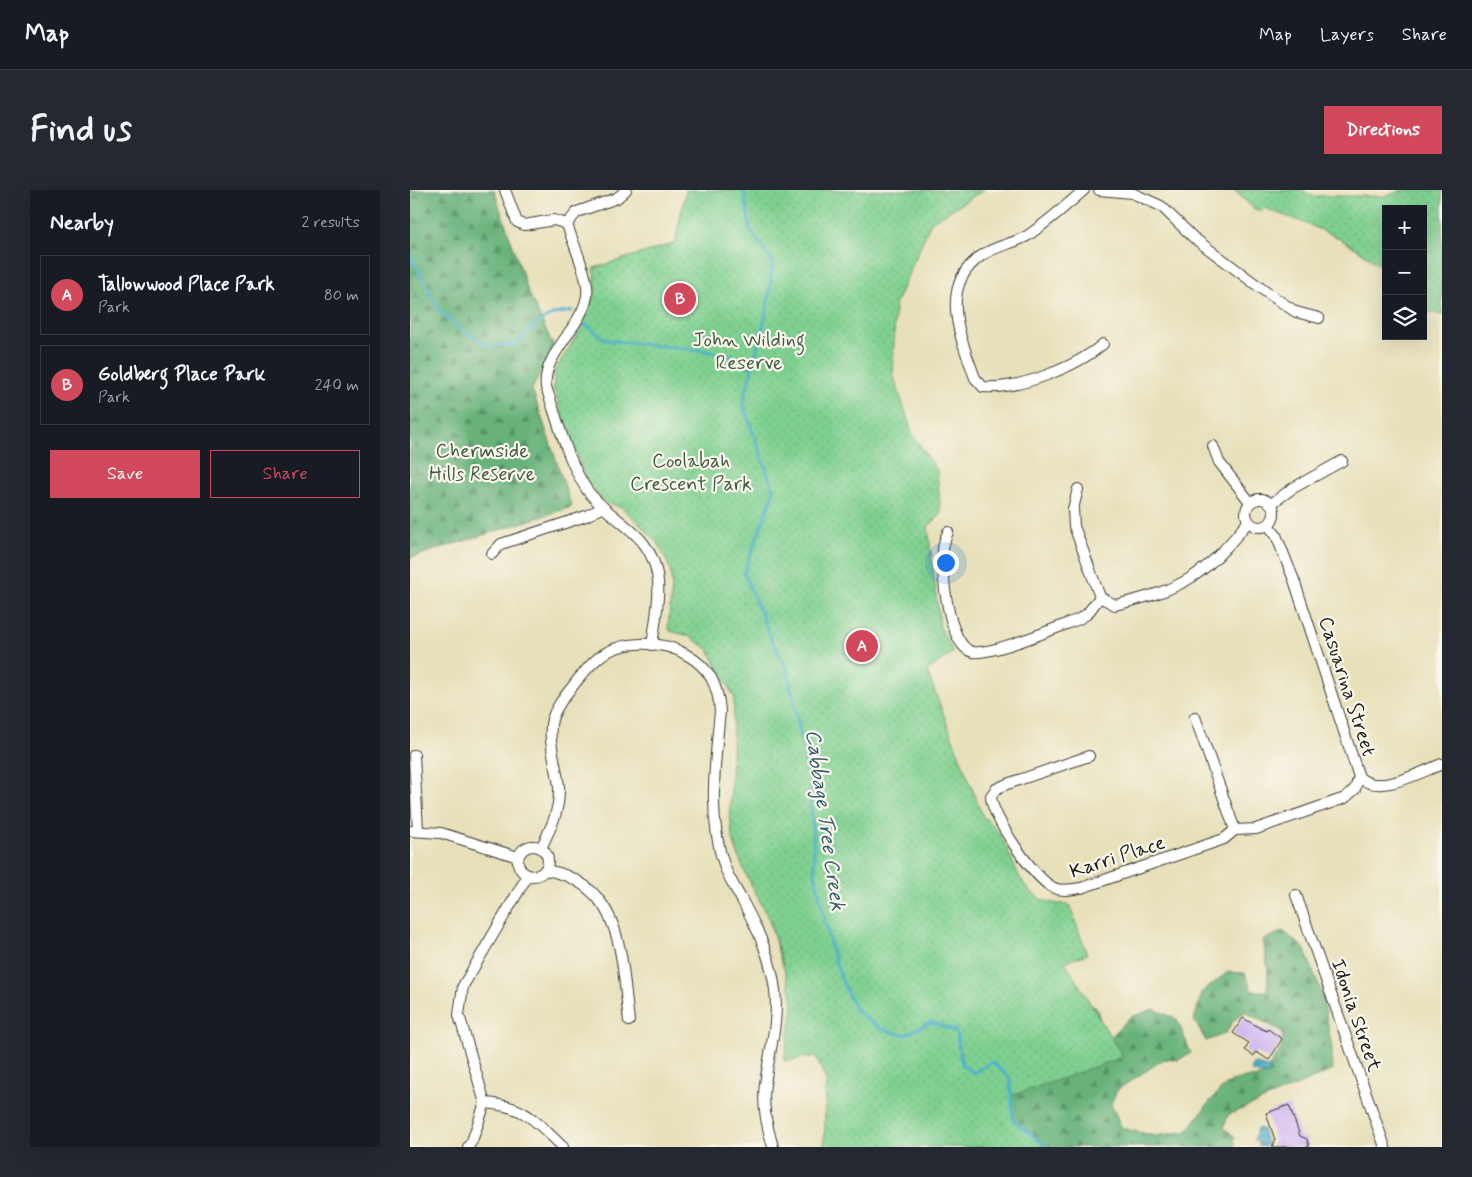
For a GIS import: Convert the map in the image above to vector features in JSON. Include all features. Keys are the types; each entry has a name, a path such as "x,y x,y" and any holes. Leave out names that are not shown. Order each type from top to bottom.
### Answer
{"street":[{"path":"504,190 517,222 524,226 554,220 567,224"},
{"path":"567,224 578,212 617,198 626,190"},
{"path":"1084,190 1027,236 982,255 969,266 958,285 954,307 975,378 983,387 995,388 1019,384 1086,358 1104,344"},
{"path":"1099,190 1132,193 1161,206 1194,238 1266,292 1296,312 1319,318"},
{"path":"567,224 587,288 576,322 549,363 545,380 576,471 602,508 640,539 654,559 660,587 652,644"},
{"path":"1213,446 1219,462 1250,502"},
{"path":"1271,504 1293,488 1342,461"},
{"path":"1078,489 1074,509 1074,526 1100,597 1115,605 1181,585 1204,570 1226,549 1248,522"},
{"path":"1261,498 1271,504 1274,513 1268,525 1257,528 1248,522 1245,511 1250,502 1261,498"},
{"path":"492,554 501,544 586,516 602,508"},
{"name":"Casuarina Street","path":"1268,525 1276,535 1294,580 1359,777 1370,784 1382,786 1442,764"},
{"path":"948,532 943,550 949,613 959,641 964,648 973,652 999,648 1079,619 1087,614 1100,597"},
{"path":"541,848 555,821 558,805 559,788 551,734 552,721 557,707 576,682 604,654 625,647 652,644 676,650 693,658 709,673 717,689 720,711 712,802 719,848 726,871 760,934 771,966 775,987 777,1004 764,1095 767,1128 773,1147"},
{"path":"1195,717 1235,830"},
{"path":"414,755 414,831 457,837 518,858"},
{"name":"Karri Place","path":"1089,756 1006,784 996,789 991,796 995,811 1014,844 1039,878 1052,888 1064,891 1081,888 1224,839 1235,830 1256,829 1345,798 1355,789 1359,777"},
{"path":"527,847 541,848 547,856 546,870 538,876 528,876 521,870 518,858 527,847"},
{"path":"546,870 564,874 592,891 613,920 629,1021"},
{"path":"468,1147 472,1141 484,1103 459,1015 463,986 528,876"},
{"name":"Idonia Street","path":"1296,895 1385,1147"},
{"path":"484,1103 518,1108 533,1119 563,1147"}],"green space":[{"name":"Chermside Hills Reserve","path":"410,190 494,190 528,291 554,347 532,389 572,507 410,558"},
{"path":"686,190 984,190 931,222 895,305 893,374 913,435 937,470 941,514 928,527 940,627 953,652 927,671 983,817 994,827 1003,840 1016,870 1024,884 1034,895 1049,902 1069,904 1087,954 1065,962 1123,1057 1011,1096 1013,1120 1047,1147 824,1147 826,1081 816,1056 784,1061 793,1009 792,996 770,922 742,866 732,837 730,809 734,697 708,649 689,636 670,631 668,626 672,586 670,569 659,545 621,507 606,503 586,481 553,388 555,370 581,329 596,289 594,268 675,243"},
{"path":"1234,190 1302,190 1313,196 1388,196 1401,190 1442,190 1442,315 1427,311 1427,205 1382,205 1382,269 1358,250 1328,233 1264,208 1260,211 1253,208"},
{"path":"766,908 1063,1010 1096,1006 1102,1026 1109,1039 1130,1017 1154,1009 1177,1019 1191,1053 1178,1060 1164,1059 1117,1090 1111,1104 1122,1128 1155,1136 1187,1131 1222,1088 1235,1080 1268,1073 1272,1061 1281,1049 1283,1039 1281,1031 1245,1012 1233,1021 1225,1034 1206,1041 1194,1020 1202,992 1228,972 1245,973 1252,991 1267,991 1268,970 1263,940 1283,931 1304,948 1323,996 1332,1049 1333,1070 1228,1115 1224,1128 1234,1136 1235,1147 901,1147 797,983 781,962"}],"water":[{"path":"1253,1063 1270,1068 1267,1076 1251,1071"},
{"path":"1257,1128 1262,1129 1267,1144 1265,1147 1259,1146 1258,1142 1254,1140"}],"building":[{"path":"1243,1018 1262,1029 1267,1031 1268,1029 1282,1039 1269,1060 1256,1052 1254,1056 1245,1050 1249,1043 1233,1033"},
{"path":"1289,1105 1300,1136 1307,1139 1309,1147 1272,1147 1275,1140 1266,1113"}],"waterway":[{"name":"Cabbage Tree Creek","path":"744,190 750,230 773,262 767,310 743,404 774,491 744,573 772,640 787,669 810,782 815,875 831,948 843,984 857,1012 881,1029 904,1035 931,1022 956,1031 962,1065 974,1073 992,1062 1010,1078 1013,1120 1047,1147"},
{"path":"410,255 439,310 463,331 490,346 516,344 538,322 554,314 572,311"},
{"path":"585,324 606,340 700,350 729,356 752,367"}],"place":[{"name":"Goldberg Place Park","path":"680,299"},
{"name":"Tallowwood Place Park","path":"862,646"}],"park label":[{"name":"John Wilding Reserve","path":"749,350"},
{"name":"Coolabah Crescent Park","path":"691,472"}]}
